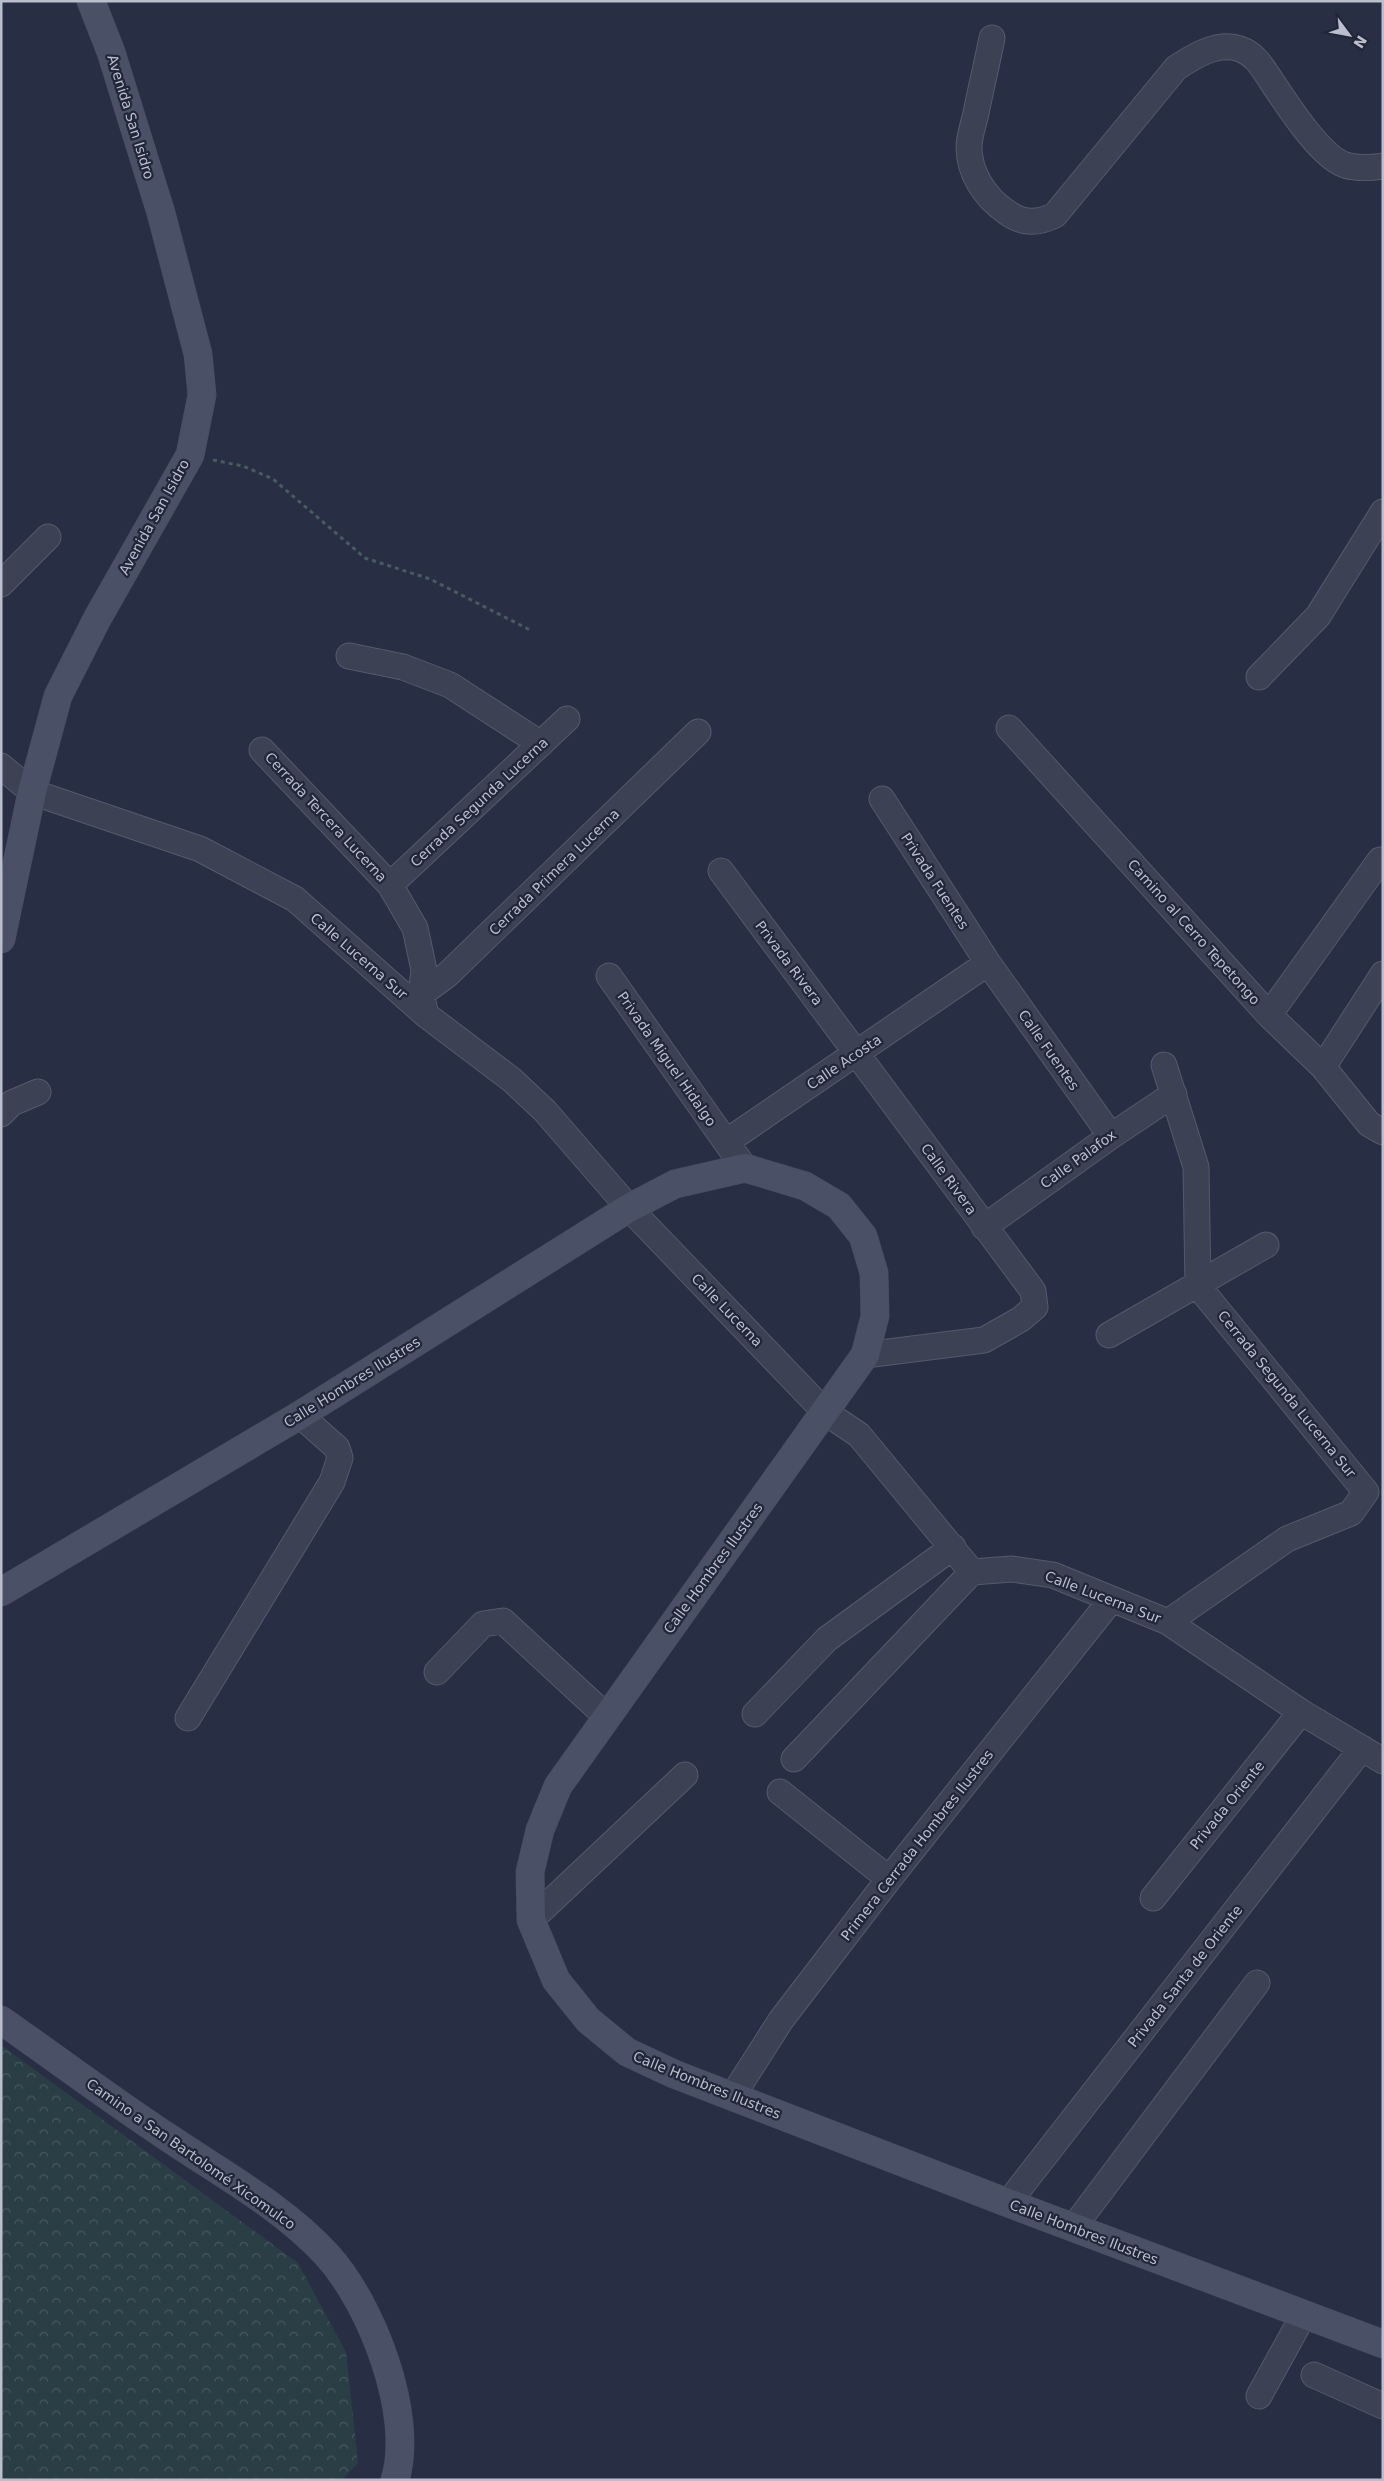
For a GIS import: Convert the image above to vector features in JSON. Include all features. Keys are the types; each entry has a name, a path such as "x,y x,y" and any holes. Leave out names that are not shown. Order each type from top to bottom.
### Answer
{"main road":[{"name":"Avenida San Isidro","path":"1,939 32,792 58,696 96,618 190,455 202,395 198,354 158,204 111,52 91,1"},
{"name":"Calle Hombres Ilustres","path":"1,1592 300,1415 629,1208 675,1184 745,1168 805,1186 839,1206 862,1236 874,1273 875,1316 865,1355 558,1786 540,1830 530,1872 531,1920 556,1980 588,2020 626,2052 732,2097 1073,2228 1383,2344"},
{"name":"Camino a San Bartolomé Xicomulco","path":"1,2020 149,2125 270,2206 311,2239 328,2256 368,2319 391,2378 400,2431 400,2452 395,2480"}],"street":[{"path":"992,38 969,146 970,154 978,181 992,202 1008,214 1024,220 1040,222 1055,214 1176,68 1198,53 1218,48 1240,49 1257,60 1304,127 1329,155 1344,165 1366,169 1383,166"},
{"path":"1259,677 1318,616 1383,512"},
{"path":"1,584 48,537"},
{"path":"349,656 403,667 450,685 541,744"},
{"name":"Cerrada Segunda Lucerna","path":"390,885 567,719"},
{"name":"Camino al Cerro Tepetongo","path":"1009,728 1269,1015 1323,1067 1369,1124 1383,1132"},
{"name":"Cerrada Primera Lucerna","path":"424,1004 447,975 698,732"},
{"name":"Cerrada Tercera Lucerna","path":"262,750 390,885 415,928 424,970 424,1004"},
{"path":"1,766 32,792"},
{"name":"Calle Lucerna Sur","path":"32,792 200,849 295,899 424,1004 512,1080 545,1111 629,1208"},
{"name":"Privada Fuentes","path":"882,799 988,963"},
{"path":"1269,1015 1380,860"},
{"name":"Privada Rivera","path":"721,872 857,1054"},
{"name":"Calle Acosta","path":"726,1142 988,963"},
{"name":"Calle Fuentes","path":"988,963 1110,1136"},
{"path":"1323,1067 1383,974"},
{"name":"Privada Miguel Hidalgo","path":"609,976 726,1142"},
{"name":"Calle Rivera","path":"857,1054 1033,1291 1035,1307 1021,1319 984,1340 865,1355"},
{"path":"1164,1064 1196,1167 1198,1286"},
{"path":"1,1114 12,1103 38,1092"},
{"name":"Calle Palafox","path":"984,1227 1110,1136 1174,1094"},
{"path":"726,1142 745,1168"},
{"name":"Calle Lucerna","path":"629,1208 825,1412"},
{"path":"1109,1335 1198,1286 1266,1245"},
{"name":"Cerrada Segunda Lucerna Sur","path":"1168,1622 1287,1539 1351,1513 1366,1492 1198,1286"},
{"path":"794,1759 972,1572 859,1435 825,1412"},
{"path":"188,1718 332,1482 340,1458 337,1448 300,1415"},
{"path":"755,1714 827,1639 953,1547"},
{"name":"Calle Lucerna Sur","path":"972,1572 1012,1569 1053,1575 1168,1622 1301,1712 1383,1761"},
{"name":"Primera Cerrada Hombres Ilustres","path":"732,2097 781,2020 889,1878 1111,1600"},
{"path":"437,1672 483,1624 503,1621 606,1717"},
{"name":"Privada Oriente","path":"1153,1898 1301,1712"},
{"name":"Privada Santa de Oriente","path":"1008,2203 1362,1748"},
{"path":"531,1920 685,1775"},
{"path":"780,1792 889,1878"},
{"path":"1073,2228 1257,1983"},
{"path":"1260,2396 1304,2314"},
{"path":"1314,2375 1383,2406"}],"path":[{"path":"190,455 243,466 273,479 365,558 430,579 532,631"}],"green space":[{"path":"1,2045 298,2263 346,2352 358,2463 342,2480 1,2480"}]}
